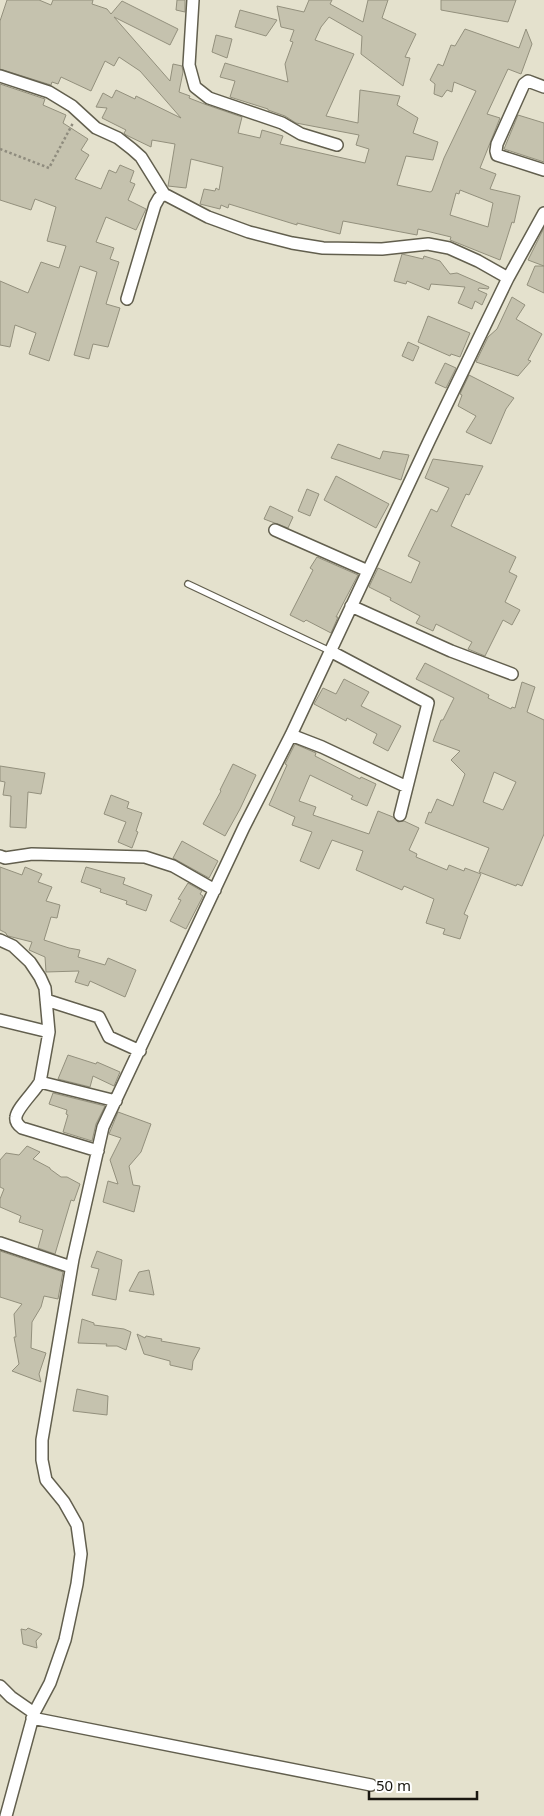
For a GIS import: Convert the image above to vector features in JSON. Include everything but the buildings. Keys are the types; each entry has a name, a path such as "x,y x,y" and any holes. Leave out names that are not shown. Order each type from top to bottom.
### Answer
{"street":[{"path":"193,0 190,65 195,88 209,98 282,123 301,134 337,145"},
{"path":"0,76 49,92 81,113 96,128 118,138 141,157 164,194 208,217 249,232 292,243 324,248 350,250 382,249 428,244 449,248 478,261 508,278"},
{"path":"544,88 528,81 524,84 497,144 496,151 497,155 544,170"},
{"path":"127,299 155,204 158,198 164,194"},
{"path":"6,1816 30,1713 50,1683 65,1640 77,1584 81,1554 77,1525 64,1502 46,1480 42,1460 42,1440 71,1267 103,1127 244,827 291,735 508,278 544,213"},
{"path":"275,530 368,571"},
{"path":"351,606 451,651 512,674"},
{"path":"330,651 428,703 400,815"},
{"path":"291,735 407,787"},
{"path":"2,861 32,854 145,858 173,866 215,890"},
{"path":"0,940 13,946 30,962 40,977 45,988 49,1032 40,1082 17,1113 16,1120 22,1128 98,1151"},
{"path":"46,1000 99,1017 109,1037 140,1050"},
{"path":"0,1020 49,1032"},
{"path":"40,1082 116,1101"},
{"path":"0,1243 71,1267"},
{"path":"0,1686 30,1713 371,1785"}],"lane":[{"path":"188,584 330,651"}],"path":[{"path":"0,149 49,168 69,128 81,113"}]}
